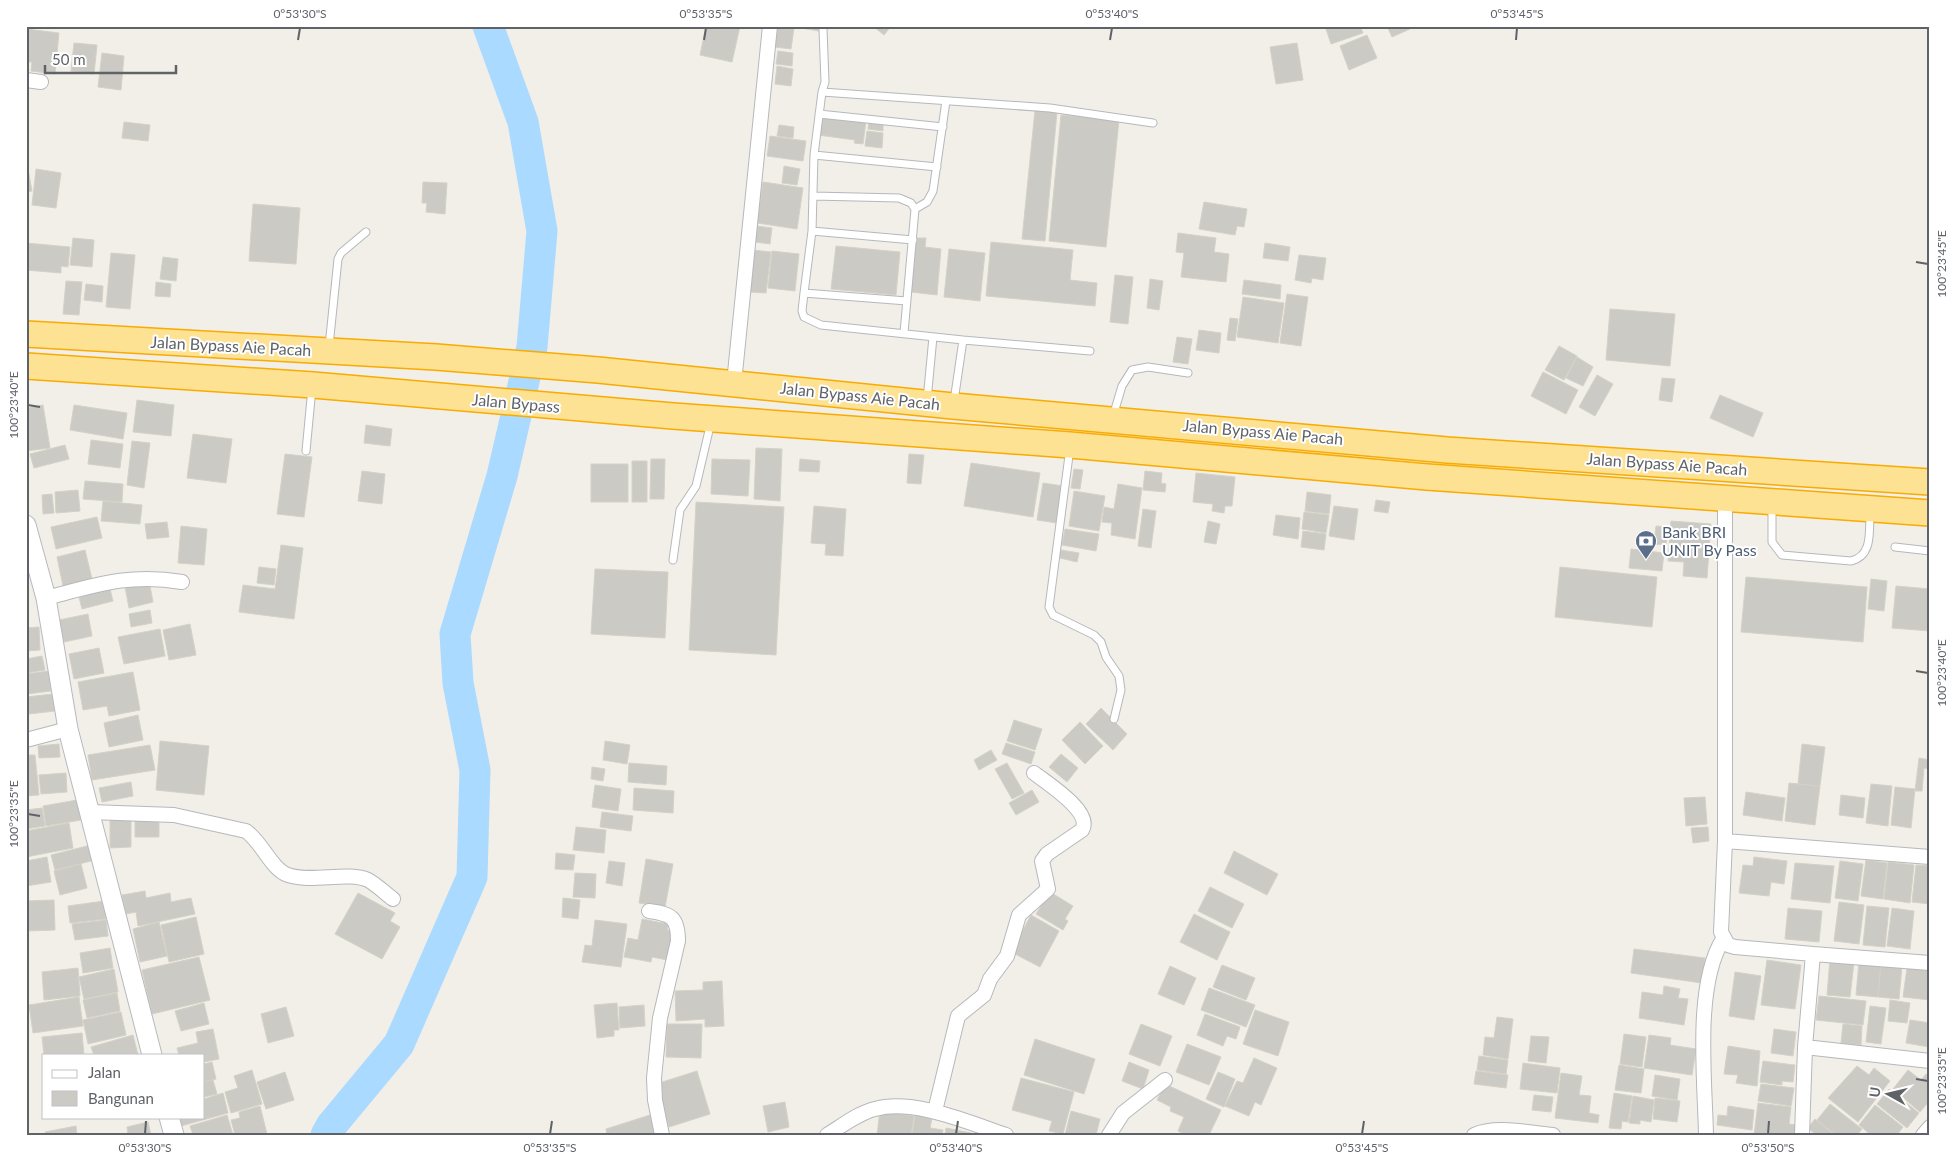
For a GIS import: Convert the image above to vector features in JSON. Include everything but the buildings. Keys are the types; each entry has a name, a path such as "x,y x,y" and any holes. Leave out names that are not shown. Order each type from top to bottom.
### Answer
{"highway":[{"name":"Jalan Bypass Aie Pacah","path":"26,334 436,357 598,370 953,406 1447,450 1930,482"},
{"name":"Jalan Bypass Aie Pacah","path":"26,366 313,385 435,396"},
{"name":"Jalan Bypass","path":"435,396 1070,445 1427,477 1930,513"}],"street":[{"path":"734,383 770,26"},
{"path":"26,80 41,82"},
{"path":"1725,499 1725,841 1721,932 1723,939 1728,945 1735,947 1930,963"},
{"path":"26,525 46,598 68,729 152,1054"},
{"path":"46,598 121,579 159,579 182,582"},
{"path":"26,740 68,729"},
{"path":"935,1111 958,1016 984,995 990,978 1007,956 1019,915 1048,889 1042,860 1047,854 1082,830 1084,826 1083,819 1073,804 1034,773"},
{"path":"90,812 174,815 240,829 256,838 278,870 288,875 334,879 356,877 367,880 393,900"},
{"path":"1725,841 1930,857"},
{"path":"649,911 665,913 672,917 678,930 678,941 660,1018 654,1078 654,1100 662,1135"},
{"path":"1706,1135 1704,1020 1713,957 1723,939"},
{"path":"1802,1135 1813,954"},
{"path":"1806,1048 1930,1061"},
{"path":"1109,1135 1123,1113 1164,1080"},
{"path":"828,1135 875,1109 903,1108 935,1111 1006,1135"},
{"path":"169,1118 174,1135"},
{"path":"1924,1135 1930,1127"},
{"path":"1474,1135 1482,1131 1496,1131 1553,1135"}],"lane":[{"path":"823,29 825,82 814,156 812,231 802,311 804,317 810,322 821,325 1090,351"},
{"path":"822,92 1057,109 1153,123"},
{"path":"915,209 923,206 930,198 937,167 946,101"},
{"path":"819,114 943,127"},
{"path":"814,156 937,167"},
{"path":"813,196 899,198 911,203 915,209 904,333"},
{"path":"812,231 913,240"},
{"path":"328,352 338,259 341,253 366,232"},
{"path":"804,294 907,301"},
{"path":"926,403 933,337"},
{"path":"953,406 963,340"},
{"path":"1112,419 1122,386 1132,370 1148,367 1188,373"},
{"path":"306,451 313,385"},
{"path":"673,560 680,510 696,486 712,418"},
{"path":"1070,445 1049,607 1053,615 1094,635 1101,642 1106,657 1118,676 1121,690 1114,719"},
{"path":"1772,502 1772,542 1782,555 1851,561 1859,559 1868,550 1870,510"},
{"path":"1895,548 1930,551"}],"waterway":[{"path":"326,1135 331,1126 399,1044 472,877 475,770 458,683 455,634 502,476 532,347 542,231 523,122 488,26"}],"place":[{"name":"Bank BRI UNIT By Pass","path":"1646,560"}]}
